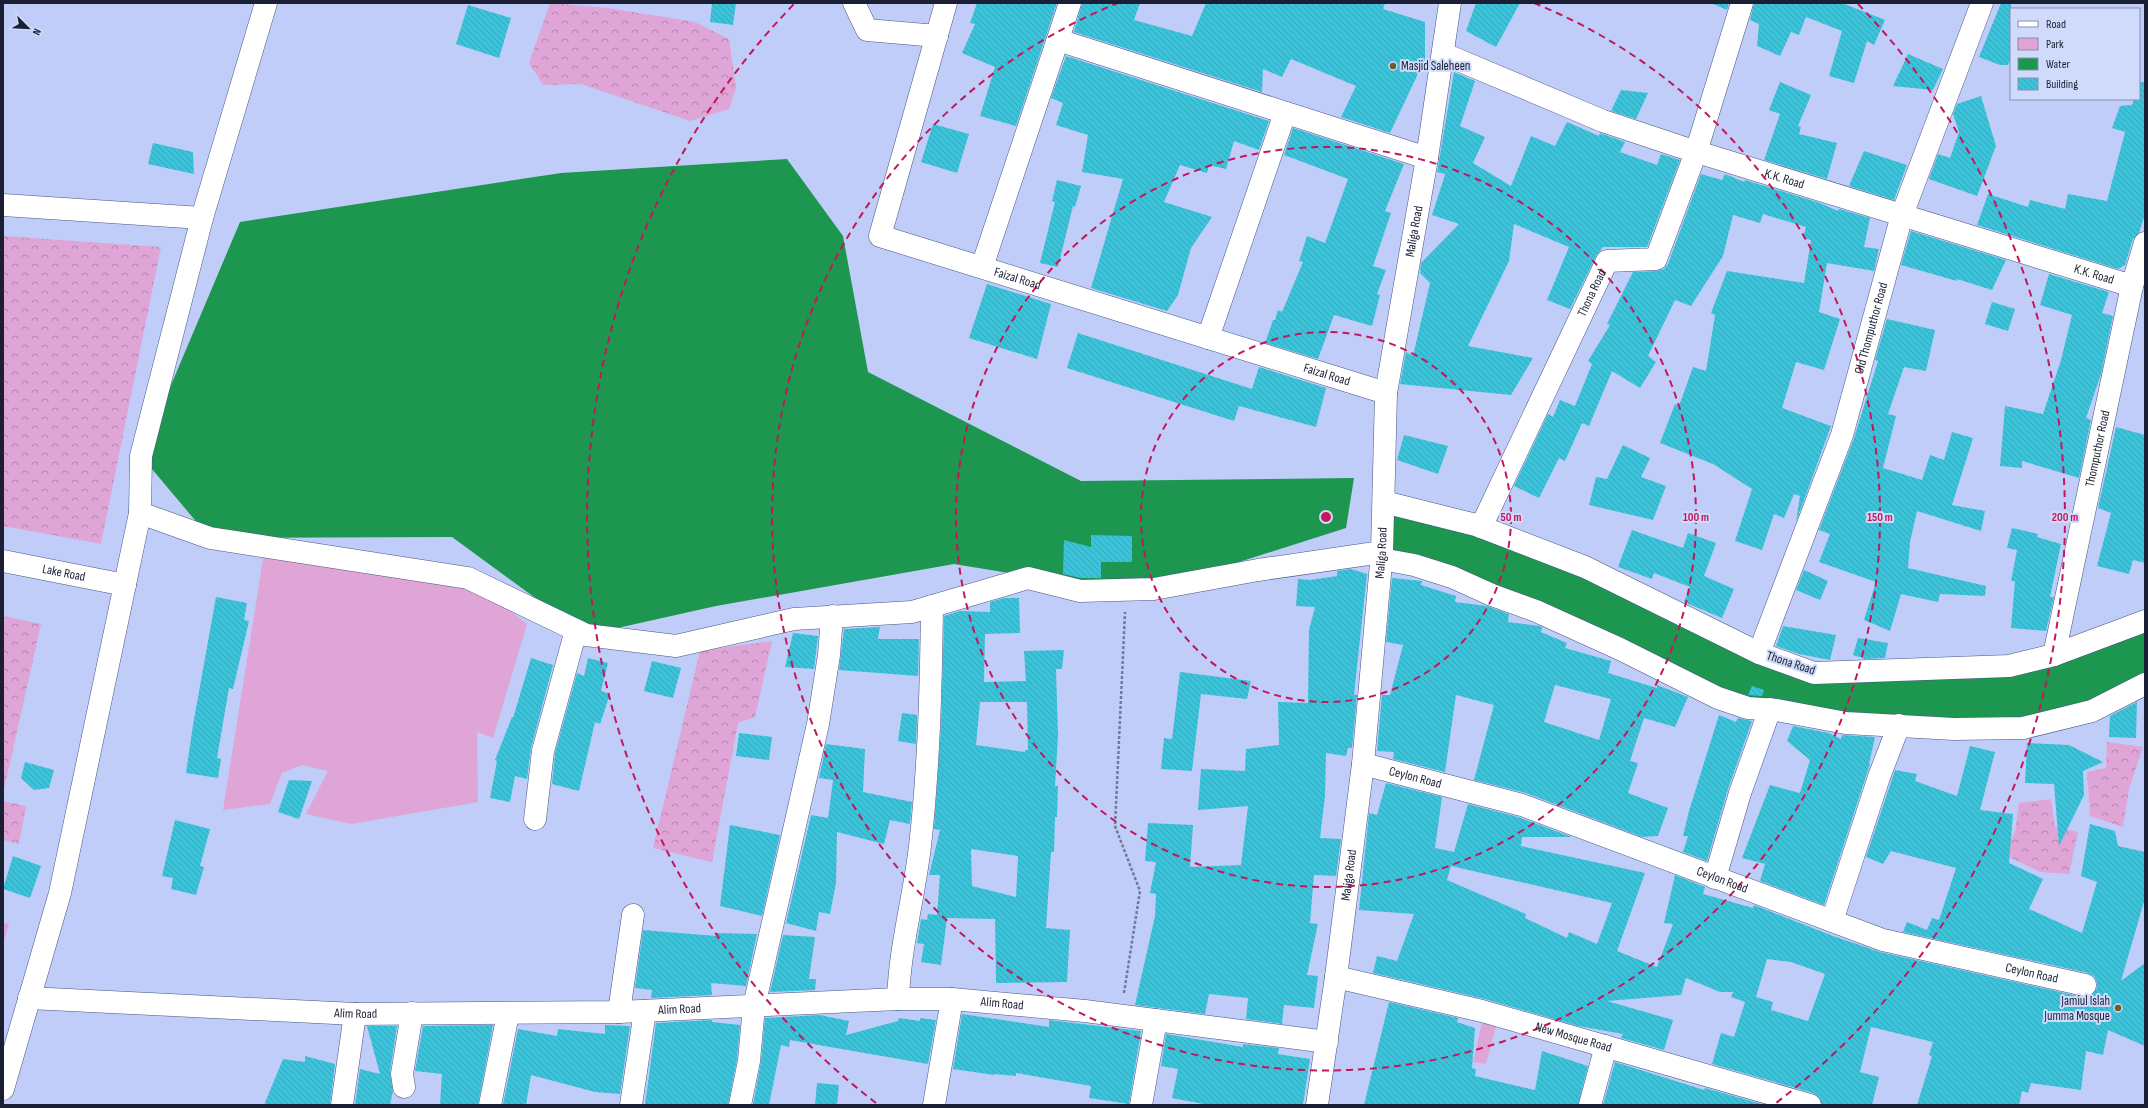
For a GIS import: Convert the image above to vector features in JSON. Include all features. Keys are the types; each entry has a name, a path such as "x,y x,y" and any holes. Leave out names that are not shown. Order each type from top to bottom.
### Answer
{"street":[{"path":"3,1089 60,893 140,513 141,456 202,218 266,3"},
{"path":"854,3 867,30 937,36"},
{"name":"Faizal Road","path":"946,3 880,236 982,266 1386,393"},
{"path":"982,266 1070,3"},
{"name":"Maliga Road","path":"1316,1105 1336,977 1363,764 1382,555 1386,393 1427,158 1444,54 1450,3"},
{"name":"Thona Road","path":"1481,527 1607,261 1656,259 1696,152 1742,3"},
{"name":"Old Thomputhor Road","path":"1759,653 1842,435 1902,215 1982,3"},
{"path":"1058,40 1427,158"},
{"name":"K.K. Road","path":"1444,54 1603,121 1696,152 2132,286"},
{"path":"1208,338 1285,113"},
{"path":"3,205 202,218"},
{"name":"Thomputhor Road","path":"2054,655 2132,286 2145,243"},
{"name":"Thona Road","path":"1384,502 1481,527 1585,567 1759,653 1818,673 2009,666 2054,655 2145,621"},
{"path":"140,513 210,538 468,578 586,635 676,646 794,619 912,612 1028,578 1080,591 1154,589 1258,570 1382,555 1452,577 1598,638 1718,698 1748,708 1770,709 1846,722 1954,729 2023,728 2092,711 2145,684"},
{"name":"Lake Road","path":"3,562 125,585"},
{"path":"898,999 900,964 920,848 929,745 932,606"},
{"path":"740,1105 749,1061 754,1006 818,724 829,655 832,616"},
{"path":"535,819 544,751 576,630"},
{"path":"1715,878 1740,793 1770,709"},
{"path":"1832,921 1878,777 1899,725"},
{"name":"Ceylon Road","path":"1363,764 1522,805 1883,940 2085,985"},
{"path":"619,1012 633,915"},
{"name":"New Mosque Road","path":"1336,977 1482,1010 1810,1105"},
{"name":"Alim Road","path":"29,998 356,1014 645,1012 898,999 952,999 1120,1015 1327,1042"},
{"path":"934,1105 952,999"},
{"path":"632,1105 645,1012"},
{"path":"404,1087 402,1074 412,1013"},
{"path":"342,1105 356,1014"},
{"path":"490,1105 508,1014"},
{"path":"1141,1105 1156,1020"},
{"path":"1590,1105 1606,1046"}],"path":[{"path":"1120,1015 1140,891 1115,826 1126,590"}],"green space":[{"path":"550,3 608,8 695,22 729,39 736,88 729,109 690,121 581,84 543,85 529,63"},
{"path":"3,236 161,247 101,544 3,526"},
{"path":"264,553 468,578 527,624 493,738 477,732 478,802 351,824 306,814 328,771 302,765 282,773 270,804 223,810"},
{"path":"3,616 41,624 3,794"},
{"path":"772,641 755,717 738,723 712,862 653,848 700,651"},
{"path":"2107,742 2143,747 2129,789 2123,827 2090,816 2087,772 2106,768"},
{"path":"2051,799 2055,827 2078,832 2069,874 2040,872 2003,854 2015,832 2019,803"},
{"path":"3,801 26,806 19,844 3,840"},
{"path":"3,923 9,924 3,944"},
{"path":"1482,1023 1496,1026 1486,1064 1473,1062"}],"water":[{"path":"787,159 843,236 868,372 1081,481 1354,478 1346,528 1154,589 1063,582 954,564 716,606 586,635 452,537 210,538 141,456 240,222 561,173"},
{"path":"1384,502 1481,527 1819,673 2012,665 2145,621 2145,684 2022,724 1777,710 1385,556"}],"building":[{"path":"712,3 736,3 733,25 710,22"},
{"path":"977,3 1057,3 1016,126 980,116 995,67 962,53 975,24 970,23"},
{"path":"1082,3 1140,3 1134,20 1192,36 1206,3 1385,3 1383,9 1425,22 1425,59 1390,133 1341,117 1356,86 1291,59 1282,77 1263,69 1262,92 1074,32"},
{"path":"1476,3 1520,3 1496,47 1466,31"},
{"path":"1711,3 1729,3 1727,10"},
{"path":"1754,3 1842,3 1885,20 1874,45 1867,41 1854,83 1829,76 1842,31 1806,17 1799,35 1791,32 1780,56 1757,46 1759,24 1750,20"},
{"path":"2001,3 2011,3 2010,60 2008,65 2000,65 1979,57"},
{"path":"468,5 511,18 499,58 456,44"},
{"path":"1908,54 1943,69 1933,90 1893,86"},
{"path":"1066,56 1269,121 1259,150 1234,141 1226,169 1209,165 1207,173 1180,165 1164,202 1212,217 1191,248 1178,295 1167,311 1091,288 1123,179 1082,172 1088,135 1056,125 1063,103 1051,98"},
{"path":"1454,72 1475,81 1460,126 1485,137 1473,163 1511,186 1531,136 1555,146 1567,122 1599,136 1600,133 1625,142 1620,152 1657,165 1661,154 1680,160 1647,247 1603,247 1596,256 1570,309 1547,300 1569,247 1514,224 1509,261 1468,346 1533,358 1511,395 1400,384 1406,352 1413,356 1430,283 1420,273 1421,263 1459,224 1432,215 1452,153 1445,174 1437,172"},
{"path":"1780,82 1811,95 1798,126 1801,127 1799,134 1837,143 1827,179 1764,160 1780,114 1769,110"},
{"path":"2140,82 2145,82 2145,214 2139,233 2133,239 2125,265 2118,269 1977,225 1988,194 2028,207 2030,200 2065,209 2068,194 2107,201 2125,132 2112,128 2120,106 2132,105 2134,100 2140,100"},
{"path":"1621,90 1648,93 1636,119 1611,111"},
{"path":"1981,96 1996,146 1977,196 1929,179 1938,154 1950,158 1959,132 1953,114 1957,104"},
{"path":"933,124 969,134 957,173 921,162"},
{"path":"1293,128 1404,164 1385,211 1391,213 1373,266 1386,270 1377,294 1380,295 1372,326 1334,315 1318,359 1265,343 1273,320 1275,320 1278,310 1282,312 1303,262 1299,261 1307,236 1325,243 1348,179 1284,155"},
{"path":"153,143 193,152 194,174 148,164"},
{"path":"1864,151 1907,165 1894,200 1849,186"},
{"path":"1701,174 1722,180 1725,174 1744,182 1745,180 1820,203 1838,211 1839,209 1870,218 1864,247 1879,249 1874,271 1827,263 1819,312 1840,319 1824,370 1796,362 1782,408 1831,426 1796,522 1800,496 1794,494 1784,518 1774,514 1762,550 1735,541 1752,489 1713,464 1660,443 1675,404 1679,406 1693,367 1706,371 1715,315 1711,313 1727,271 1804,283 1811,240 1803,238 1806,227 1763,214 1760,223 1733,215 1723,256 1691,306 1675,300 1648,356 1656,362 1640,388 1612,371 1589,426 1582,423 1565,461 1559,458 1539,498 1514,486 1548,414 1553,417 1560,400 1575,406 1592,364 1588,361 1610,325 1607,324 1633,272 1657,271 1664,269 1668,264"},
{"path":"1057,180 1081,186 1075,207 1073,206 1058,267 1040,263 1055,202 1052,201"},
{"path":"1911,231 2006,260 1992,290 1957,279 1957,281 1901,265"},
{"path":"2049,274 2109,292 2102,313 2113,316 2101,374 2086,418 2091,420 2079,478 2022,461 2022,468 2000,466 2005,406 2043,414 2061,360 2072,315 2040,305"},
{"path":"987,284 1051,304 1037,359 969,338"},
{"path":"1992,302 2015,309 2008,331 1985,324"},
{"path":"1887,319 1935,330 1926,371 1904,367 1888,414 1896,416 1883,468 1922,480 1930,455 1944,460 1952,432 1973,438 1952,505 1985,511 1981,531 1917,511 1910,542 1908,568 1986,586 1985,596 1940,594 1938,602 1901,594 1890,631 1864,620 1876,582 1819,562 1830,534 1819,530 1854,438 1878,361 1875,360"},
{"path":"1078,333 1252,389 1259,367 1326,388 1316,427 1239,406 1234,421 1067,368"},
{"path":"2116,427 2145,435 2145,563 2133,560 2129,574 2097,566 2111,513 2098,508"},
{"path":"1404,435 1448,446 1438,474 1397,460"},
{"path":"1623,445 1650,458 1641,477 1666,486 1653,520 1589,505 1596,477 1607,479"},
{"path":"2012,528 2038,534 2037,537 2061,544 2050,597 2054,597 2046,631 2011,628 2015,581 2011,581 2017,550 2007,548"},
{"path":"1632,530 1683,548 1688,533 1716,543 1704,576 1734,589 1722,618 1684,602 1690,587 1654,573 1652,579 1618,567"},
{"path":"1091,535 1132,536 1132,562 1101,562 1101,578 1081,578 1063,574 1064,540 1091,547"},
{"path":"1351,569 1367,574 1354,695 1357,695 1352,748 1348,748 1346,756 1326,753 1325,796 1320,838 1341,839 1336,876 1314,875 1310,923 1318,924 1307,975 1318,976 1314,1008 1284,1005 1282,1024 1246,1019 1248,998 1209,994 1205,1014 1135,1005 1155,916 1156,894 1150,893 1156,862 1145,861 1148,823 1193,825 1190,867 1241,865 1248,806 1198,810 1201,769 1245,771 1246,749 1279,745 1278,702 1308,703 1309,630 1315,607 1296,606 1298,579 1310,580 1337,576 1337,571"},
{"path":"1804,570 1828,581 1820,600 1796,590"},
{"path":"1392,578 1422,581 1421,585 1456,596 1455,602 1487,606 1509,614 1508,622 1542,627 1541,632 1567,643 1565,648 1611,661 1608,673 1657,688 1657,685 1688,697 1675,727 1644,718 1630,761 1638,763 1628,793 1668,808 1658,836 1642,837 1526,793 1474,780 1494,705 1456,695 1445,772 1393,759 1394,752 1377,751 1382,695 1390,695 1403,645 1386,642","holes":["1555,685 1611,699 1599,740 1544,722"]},
{"path":"216,597 247,603 244,620 249,621 233,689 229,688 217,758 221,759 218,778 186,773"},
{"path":"1004,598 1019,598 1020,633 985,634 984,682 1026,681 1024,651 1064,650 1062,669 1056,669 1058,736 1055,786 1058,786 1057,817 1055,817 1054,852 1051,852 1046,928 1070,930 1067,982 996,983 995,919 947,918 941,965 921,962 924,944 917,943 921,919 927,920 928,914 937,915 940,875 929,875 940,830 934,829 941,727 944,616 960,611 990,612 990,602","holes":["980,702 1027,702 1028,750 1025,750 1025,752 976,745","971,849 1018,856 1016,897 972,886"]},
{"path":"1783,626 1836,635 1830,660 1799,654 1776,646"},
{"path":"880,627 878,639 919,639 918,676 839,670 844,629"},
{"path":"793,633 818,636 814,669 785,667"},
{"path":"1858,638 1888,643 1885,658 1865,659 1853,655"},
{"path":"531,658 553,665 531,748 527,779 515,776 510,802 490,798 497,761 495,760 512,717 513,718"},
{"path":"588,658 608,663 601,691 610,694 600,724 595,722 579,791 552,784 555,753 577,673 584,676"},
{"path":"652,661 681,668 673,698 644,691"},
{"path":"1180,672 1251,681 1247,699 1201,694 1192,771 1161,769 1164,738 1172,739"},
{"path":"1752,686 1764,690 1762,696 1748,695"},
{"path":"2137,702 2136,738 2109,737 2110,716"},
{"path":"902,713 917,715 916,744 898,741"},
{"path":"1719,715 1736,722 1738,718 1752,721 1728,789 1707,861 1683,852 1688,836 1683,836 1689,811"},
{"path":"1793,726 1829,733 1841,739 1842,735 1875,737 1870,764 1824,905 1760,881 1765,864 1742,858 1770,785 1800,793 1810,760 1787,741"},
{"path":"739,733 772,737 769,760 736,756"},
{"path":"2027,743 2069,745 2103,762 2083,771 2084,795 2059,846 2054,784 2025,783"},
{"path":"826,744 865,749 863,792 912,802 910,824 890,820 884,844 837,832 836,883 830,914 819,912 816,931 786,923 811,815 828,818 833,780 819,778"},
{"path":"1970,746 1995,752 1980,810 2013,814 2009,863 2043,879 2029,909 2082,933 2097,882 2081,876 2090,824 2115,831 2118,846 2145,852 2145,898 2121,981 2145,963 2145,1046 2108,1030 2103,1055 2086,1051 2081,1090 2031,1083 2028,1093 2022,1091 2019,1105 1917,1105 1932,1056 1929,1055 1933,1042 1871,1027 1860,1072 1879,1077 1872,1105 1822,1105 1819,1097 1813,1093 1712,1064 1721,1033 1734,1037 1745,1002 1731,997 1733,992 1720,992 1686,978 1681,995 1607,1001 1673,1020 1664,1050 1621,1038 1623,1034 1578,1026 1485,999 1373,973 1377,956 1397,961 1414,914 1359,910 1369,813 1377,815 1386,783 1442,797 1435,848 1454,852 1468,804 1518,817 1572,837 1522,837 1521,846 1645,873 1617,951 1657,967 1673,924 1664,923 1675,875 1705,887 1703,894 1753,908 1754,905 1833,936 1880,952 2082,997 2089,997 2097,988 2097,982 2094,976 2088,973 1903,932 1907,922 1927,930 1932,918 1939,920 1956,868 1891,851 1883,864 1866,857 1895,770 1917,774 1915,781 1957,796","holes":["1451,866 1612,903 1597,944 1569,932 1567,938 1525,918 1526,914 1447,880","1767,959 1791,962 1825,974 1808,1021 1771,1010 1773,1002 1756,997"]},
{"path":"25,762 54,770 49,788 34,790 21,778"},
{"path":"289,780 312,781 299,819 278,812"},
{"path":"175,820 210,829 200,866 204,867 196,895 171,889 173,878 162,876"},
{"path":"730,825 780,835 762,916 720,906"},
{"path":"13,856 41,866 30,898 3,889"},
{"path":"643,930 716,936 716,933 757,934 746,986 711,983 712,995 651,998 652,990 635,988"},
{"path":"783,935 815,937 809,979 816,979 815,990 770,992"},
{"path":"1389,1002 1458,1018 1457,1022 1475,1028 1472,1068 1476,1069 1475,1076 1535,1090 1542,1051 1588,1066 1578,1105 1364,1105"},
{"path":"962,1014 1049,1027 1049,1020 1141,1031 1129,1104 1089,1098 1091,1086 1016,1073 1016,1076 994,1075 953,1069"},
{"path":"820,1015 849,1021 846,1035 898,1021 899,1018 920,1021 920,1018 936,1020 928,1064 790,1040 789,1047 781,1045 769,1105 753,1105 761,1062 765,1018"},
{"path":"712,1020 712,1022 740,1025 737,1059 728,1105 645,1105 656,1023"},
{"path":"493,1025 478,1105 440,1105 442,1074 415,1071 423,1026"},
{"path":"605,1025 630,1026 620,1094 595,1092 531,1075 526,1105 503,1105 518,1029 557,1036 558,1029 605,1034"},
{"path":"367,1026 397,1026 390,1072 393,1091 390,1105 355,1105 360,1069 380,1074"},
{"path":"1166,1034 1243,1047 1243,1044 1279,1048 1278,1054 1310,1059 1303,1105 1209,1105 1172,1098 1178,1069 1161,1066"},
{"path":"305,1056 335,1064 330,1105 264,1105 283,1059 305,1062"},
{"path":"1615,1062 1704,1090 1705,1088 1765,1105 1603,1105"},
{"path":"817,1083 839,1085 837,1105 815,1105"}],"place":[{"name":"Masjid Saleheen","path":"1393,66"},
{"name":"Jamiul Islah Jumma Mosque","path":"2118,1008"}]}
